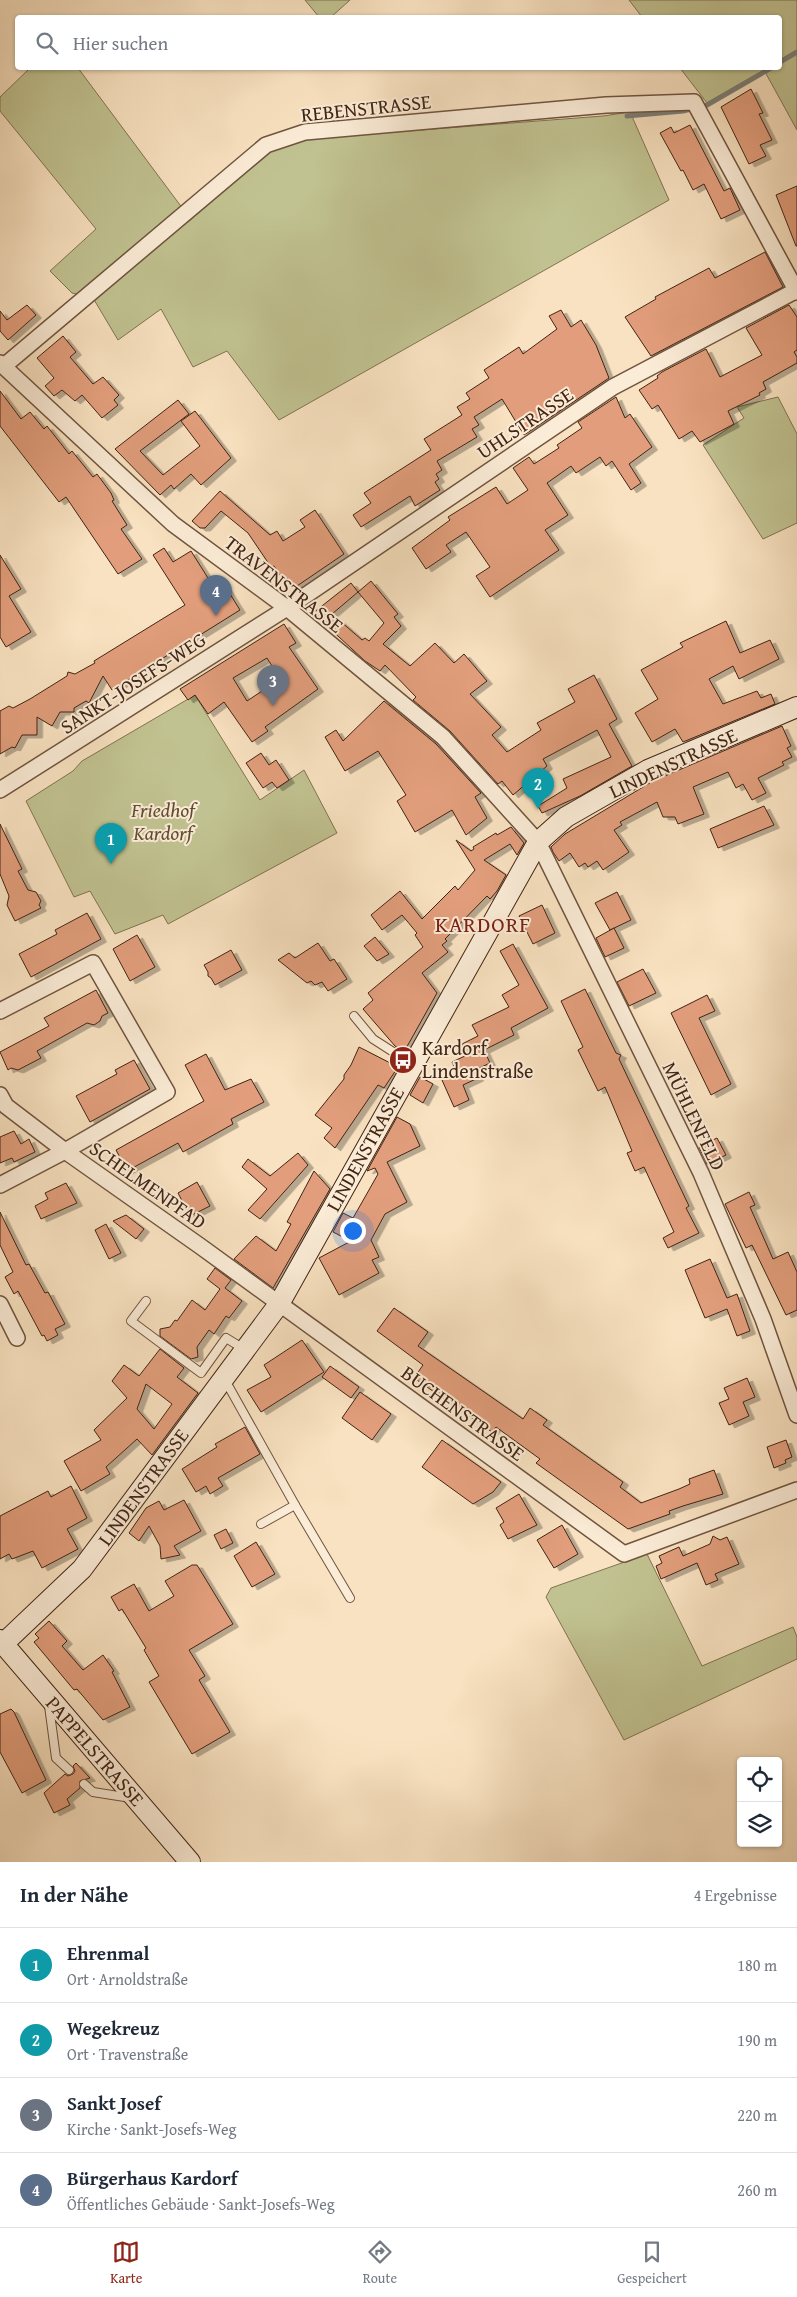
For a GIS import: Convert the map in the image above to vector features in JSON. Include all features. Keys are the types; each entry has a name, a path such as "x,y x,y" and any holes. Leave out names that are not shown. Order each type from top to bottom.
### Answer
{"street":[{"name":"REBENSTRASSE","path":"2,364 266,145 305,132 606,105 696,106 797,291"},
{"name":"UHLSTRASSE","path":"287,608 613,387 797,291"},
{"name":"TRAVENSTRASSE","path":"2,364 173,524 287,608 443,737 538,842"},
{"name":"SANKT-JOSEFS-WEG","path":"0,790 287,608"},
{"name":"LINDENSTRASSE","path":"1,1643 82,1569 279,1304 538,842 566,817 648,770 797,707"},
{"name":"MÜHLENFELD","path":"538,842 701,1173 763,1319 797,1415"},
{"path":"0,1011 93,962 167,1092 65,1151 0,1184"},
{"name":"SCHELMENPFAD","path":"0,1095 6,1106 65,1151 279,1304"},
{"path":"0,1304 17,1338"},
{"name":"BUCHENSTRASSE","path":"279,1304 624,1554 797,1490"},
{"name":"PAPPELSTRASSE","path":"1,1643 190,1862"}],"lane":[{"path":"354,1016 373,1039 412,1064"},
{"path":"146,1301 131,1321 201,1373 226,1338 245,1350"},
{"path":"224,1378 295,1505 350,1598"},
{"path":"261,1524 295,1505"},
{"path":"48,1696 56,1758 69,1770"},
{"path":"84,1784 93,1792 136,1799"}],"green space":[{"path":"305,0 350,0 333,15 317,15"},
{"path":"629,0 797,0 797,130 764,70 782,70 782,15 640,15"},
{"path":"28,70 79,70 183,209 188,222 270,151 303,139 603,116 630,112 669,200 279,420 227,351 193,367 161,309 118,340 93,298 72,293 50,271 96,229 0,111 0,97"},
{"path":"682,70 764,70 707,103"},
{"path":"778,397 797,434 797,523 763,539 703,445 744,418 737,407"},
{"name":"Friedhof Kardorf","path":"195,695 260,800 304,770 337,833 168,924 163,915 115,934 90,891 74,897 26,801 73,771 82,761"},
{"path":"647,1554 702,1666 793,1627 797,1637 797,1659 624,1740 546,1597 551,1588"}],"building":[{"path":"751,89 763,113 759,114 772,140 760,145 766,156 749,164 721,107"},
{"path":"690,125 724,191 730,188 740,210 721,219 704,184 693,190 660,133 671,127 674,133"},
{"path":"797,186 797,246 796,246 776,195"},
{"path":"765,252 783,287 651,356 625,317 656,299 655,297 709,268 715,278"},
{"path":"27,305 36,315 8,340 0,331 0,311 7,320"},
{"path":"789,305 797,317 797,350 794,352 797,357 797,363 763,382 766,389 759,393 760,395 728,411 734,424 700,442 692,431 679,439 658,405 652,409 639,390 658,378 657,376 662,372 706,349 720,377 762,355 746,328"},
{"path":"561,310 571,327 581,320 596,345 609,378 524,435 502,399 474,417 479,425 472,429 477,437 437,461 442,470 436,474 439,479 435,482 440,490 415,506 410,496 361,527 353,515 371,503 364,493 431,450 424,439 462,415 457,407 470,399 466,393 489,378 484,370 519,347 523,354 557,329 549,316"},
{"path":"63,336 76,352 70,357 93,384 103,377 119,395 114,400 118,405 102,418 82,395 75,401 62,390 54,396 45,386 54,378 37,358"},
{"path":"0,391 21,419 30,412 44,429 47,426 69,454 72,451 93,477 97,474 111,493 114,500 112,501 127,525 121,529 142,559 118,574 66,497 59,502 0,426"},
{"path":"616,397 625,418 630,414 652,447 629,464 641,483 631,490 612,461 606,466 600,457 576,473 571,466 547,483 568,515 545,530 559,550 490,597 476,576 490,567 466,532 446,545 451,552 426,569 412,548 450,520 448,517 496,487 507,504 528,490 513,468 529,457 534,464 559,448 557,445 582,428 578,422"},
{"path":"178,400 189,414 140,451 163,475 200,446 181,421 195,411 231,458 201,485 191,474 174,489 171,485 160,495 115,449"},
{"path":"220,491 270,535 277,531 283,541 305,527 300,520 315,510 344,554 294,588 287,578 283,580 274,566 271,567 248,533 221,511 205,528 200,528 192,521"},
{"path":"164,548 173,562 191,551 213,586 222,581 240,610 112,690 103,676 89,703 86,701 74,708 74,712 60,712 52,726 37,717 37,735 22,735 15,748 12,747 0,754 0,711 9,706 13,708 30,699 67,676 68,672 75,674 95,663 94,661 185,605 153,555"},
{"path":"0,555 21,589 9,596 31,632 6,647 0,637"},
{"path":"371,581 398,614 394,617 401,626 383,644 410,666 435,643 454,663 464,654 487,681 470,694 501,727 492,735 507,752 541,730 537,723 575,702 568,689 594,675 617,719 609,724 632,766 580,796 542,813 538,806 567,788 563,779 611,757 597,730 543,759 547,766 513,795 502,781 498,784 450,731 413,700 416,697 385,665 380,671 365,661 313,613 351,583 358,592","holes":["358,592 384,623 369,641 365,638 362,640 332,614"]},
{"path":"726,621 740,653 770,640 779,659 739,679 733,666 709,679 723,704 757,691 761,698 771,694 775,704 683,742 675,729 652,742 635,713 658,699 641,670 683,647 680,643"},
{"path":"284,624 296,643 289,647 318,689 265,727 268,731 252,742 224,702 208,714 195,695 188,700 180,689","holes":["267,658 280,679 247,701 233,678"]},
{"path":"384,701 436,744 481,793 475,797 487,818 466,835 452,810 415,832 397,801 406,795 378,751 345,771 325,737 336,730 343,741"},
{"path":"782,726 791,746 787,748 792,757 782,762 784,765 758,778 766,793 752,800 743,784 736,788 728,772 693,787 704,814 678,824 675,817 663,817 657,802 620,822 622,825 614,830 629,852 603,870 597,861 588,867 585,863 579,867 570,853 559,861 553,852 551,847 565,834 653,781"},
{"path":"261,753 269,765 276,760 289,780 277,788 272,782 263,788 246,763"},
{"path":"764,806 774,825 718,848 710,829"},
{"path":"0,824 22,869 18,871 28,890 36,892 41,901 39,905 41,908 15,921 7,905 9,896 0,874"},
{"path":"511,827 524,843 517,855 510,844 484,860 506,875 490,899 487,896 445,939 447,941 442,945 448,952 422,973 437,993 404,1052 395,1046 363,1009 373,1000 368,993 423,947 415,935 417,933 402,915 382,930 371,915 400,891 422,919 455,886 458,890 475,870 456,840 471,851 474,849 473,847 496,833 497,835"},
{"path":"617,892 631,920 610,930 595,903"},
{"path":"542,905 555,933 533,944 519,916"},
{"path":"87,913 101,939 31,977 19,954 57,934 55,930"},
{"path":"614,928 624,948 605,957 596,938"},
{"path":"137,935 155,967 130,981 113,949"},
{"path":"375,937 389,954 377,961 364,946"},
{"path":"318,943 330,961 334,959 347,979 328,991 322,982 315,985 311,981 307,983 278,960 289,953 295,958"},
{"path":"513,944 548,1008 511,1028 514,1035 484,1050 490,1063 475,1070 478,1078 463,1085 469,1100 454,1107 442,1080 457,1073 452,1062 467,1055 462,1044 478,1036 472,1025 509,1007 502,995 519,985 500,951"},
{"path":"231,950 242,970 215,985 208,976 204,965"},
{"path":"643,969 656,993 629,1006 617,982"},
{"path":"585,989 616,1053 621,1055 619,1059 689,1206 686,1208 699,1233 668,1248 663,1238 674,1232 644,1167 635,1171 627,1153 632,1151 605,1087 598,1091 578,1050 583,1047 561,1001"},
{"path":"96,990 108,1013 102,1016 100,1021 94,1025 87,1023 37,1051 41,1058 18,1070 11,1068 8,1070 0,1052 49,1026 44,1018"},
{"path":"707,995 715,1011 699,1018 731,1084 711,1095 671,1013"},
{"path":"359,1047 398,1067 384,1088 378,1085 335,1148 324,1138 332,1128 315,1115 344,1079 344,1075"},
{"path":"206,1054 225,1090 251,1079 264,1102 231,1119 233,1124 183,1152 178,1143 127,1171 116,1150 204,1101 185,1065"},
{"path":"134,1060 150,1089 90,1122 76,1096 117,1074 115,1070"},
{"path":"420,1077 433,1084 423,1103 410,1095"},
{"path":"397,1117 410,1124 420,1146 387,1162 407,1202 385,1214 371,1240 379,1257 372,1260 379,1273 339,1295 319,1258 351,1241 333,1232 343,1213 353,1218 378,1174 375,1168 367,1171"},
{"path":"14,1131 21,1144 29,1139 35,1152 14,1162 12,1158 0,1163 0,1137"},
{"path":"717,1138 726,1155 707,1164 699,1147"},
{"path":"298,1153 308,1165 260,1219 248,1210 267,1189 242,1167 248,1159 270,1176"},
{"path":"314,1171 330,1189 273,1288 234,1259 256,1236 276,1251 291,1224 287,1222"},
{"path":"197,1182 210,1206 190,1216 178,1193"},
{"path":"66,1183 77,1203 41,1219 35,1206 48,1199 45,1193"},
{"path":"749,1192 755,1205 750,1207 773,1259 788,1252 797,1272 797,1310 786,1315 752,1245 746,1248 725,1204"},
{"path":"0,1212 26,1265 29,1264 45,1293 48,1292 65,1324 55,1329 58,1335 47,1341 44,1335 42,1336 18,1291 14,1294 5,1277 13,1272 0,1245"},
{"path":"126,1215 144,1229 136,1239 113,1221"},
{"path":"106,1224 121,1253 109,1259 95,1230"},
{"path":"710,1259 727,1298 737,1294 750,1331 737,1336 727,1309 705,1318 685,1270"},
{"path":"215,1268 231,1280 225,1288 242,1301 229,1318 226,1316 214,1334 209,1330 197,1347 198,1357 191,1359 160,1336 160,1329 170,1327 175,1320 177,1321 192,1300 205,1310 220,1289 207,1279"},
{"path":"394,1308 428,1332 418,1346 523,1419 530,1408 547,1420 543,1425 623,1482 620,1487 641,1503 679,1489 690,1484 689,1479 714,1470 723,1494 669,1511 670,1514 628,1529 536,1463 540,1459 496,1427 492,1432 414,1378 423,1365 377,1331"},
{"path":"302,1340 324,1372 261,1412 247,1390 271,1377 264,1365"},
{"path":"160,1349 184,1368 177,1377 198,1393 152,1455 137,1439 106,1467 110,1474 81,1491 64,1461 101,1440 94,1430 127,1398 112,1381 124,1365 139,1376","holes":["146,1384 172,1404 154,1429 137,1409"]},
{"path":"330,1366 359,1387 351,1398 322,1377"},
{"path":"747,1378 755,1397 743,1402 749,1416 729,1425 719,1403 729,1399 724,1388"},
{"path":"360,1392 391,1414 372,1440 342,1418"},
{"path":"245,1427 260,1454 218,1478 223,1486 210,1494 206,1486 196,1492 182,1469 217,1447 215,1444"},
{"path":"442,1440 501,1482 493,1492 473,1504 422,1467"},
{"path":"786,1440 792,1457 785,1460 786,1463 774,1468 767,1447"},
{"path":"71,1486 87,1518 67,1529 78,1549 42,1568 33,1551 12,1559 9,1554 0,1559 0,1516 48,1491 51,1497"},
{"path":"519,1494 537,1525 508,1539 500,1525 504,1522 496,1508"},
{"path":"184,1500 201,1531 174,1546 180,1555 161,1559 160,1546 149,1526 139,1541 129,1533 146,1508 159,1501 164,1510"},
{"path":"562,1525 578,1554 554,1568 537,1540"},
{"path":"226,1529 233,1543 221,1549 214,1535"},
{"path":"713,1536 720,1540 727,1537 739,1564 715,1574 718,1580 706,1585 697,1563 661,1579 656,1566 662,1563 659,1556 679,1547 683,1556 710,1544"},
{"path":"256,1542 275,1574 252,1587 234,1556"},
{"path":"192,1565 197,1565 233,1624 189,1650 205,1676 199,1680 230,1732 192,1754 149,1682 159,1676 144,1650 146,1648 122,1609 119,1611 111,1597 134,1584 149,1611 174,1596 165,1581"},
{"path":"49,1621 67,1641 62,1646 83,1670 103,1655 114,1671 112,1672 130,1707 103,1720 77,1689 74,1690 34,1642 39,1638 35,1634"},
{"path":"11,1709 46,1780 22,1793 0,1752 0,1714"},
{"path":"76,1763 90,1778 80,1781 80,1788 67,1799 70,1805 54,1813 44,1793 65,1774 68,1776 73,1774 75,1771 73,1766"}],"waterway":[{"path":"782,61 797,52"},
{"path":"627,116 683,111 707,105 768,70"}],"place":[{"name":"Bürgerhaus Kardorf","path":"216,616"},
{"name":"Sankt Josef","path":"273,706"},
{"name":"Wegekreuz","path":"538,809"},
{"name":"Ehrenmal","path":"111,864"},
{"name":"Kardorf Lindenstraße","path":"403,1060"}],"district":[{"name":"KARDORF","path":"483,924"}]}
